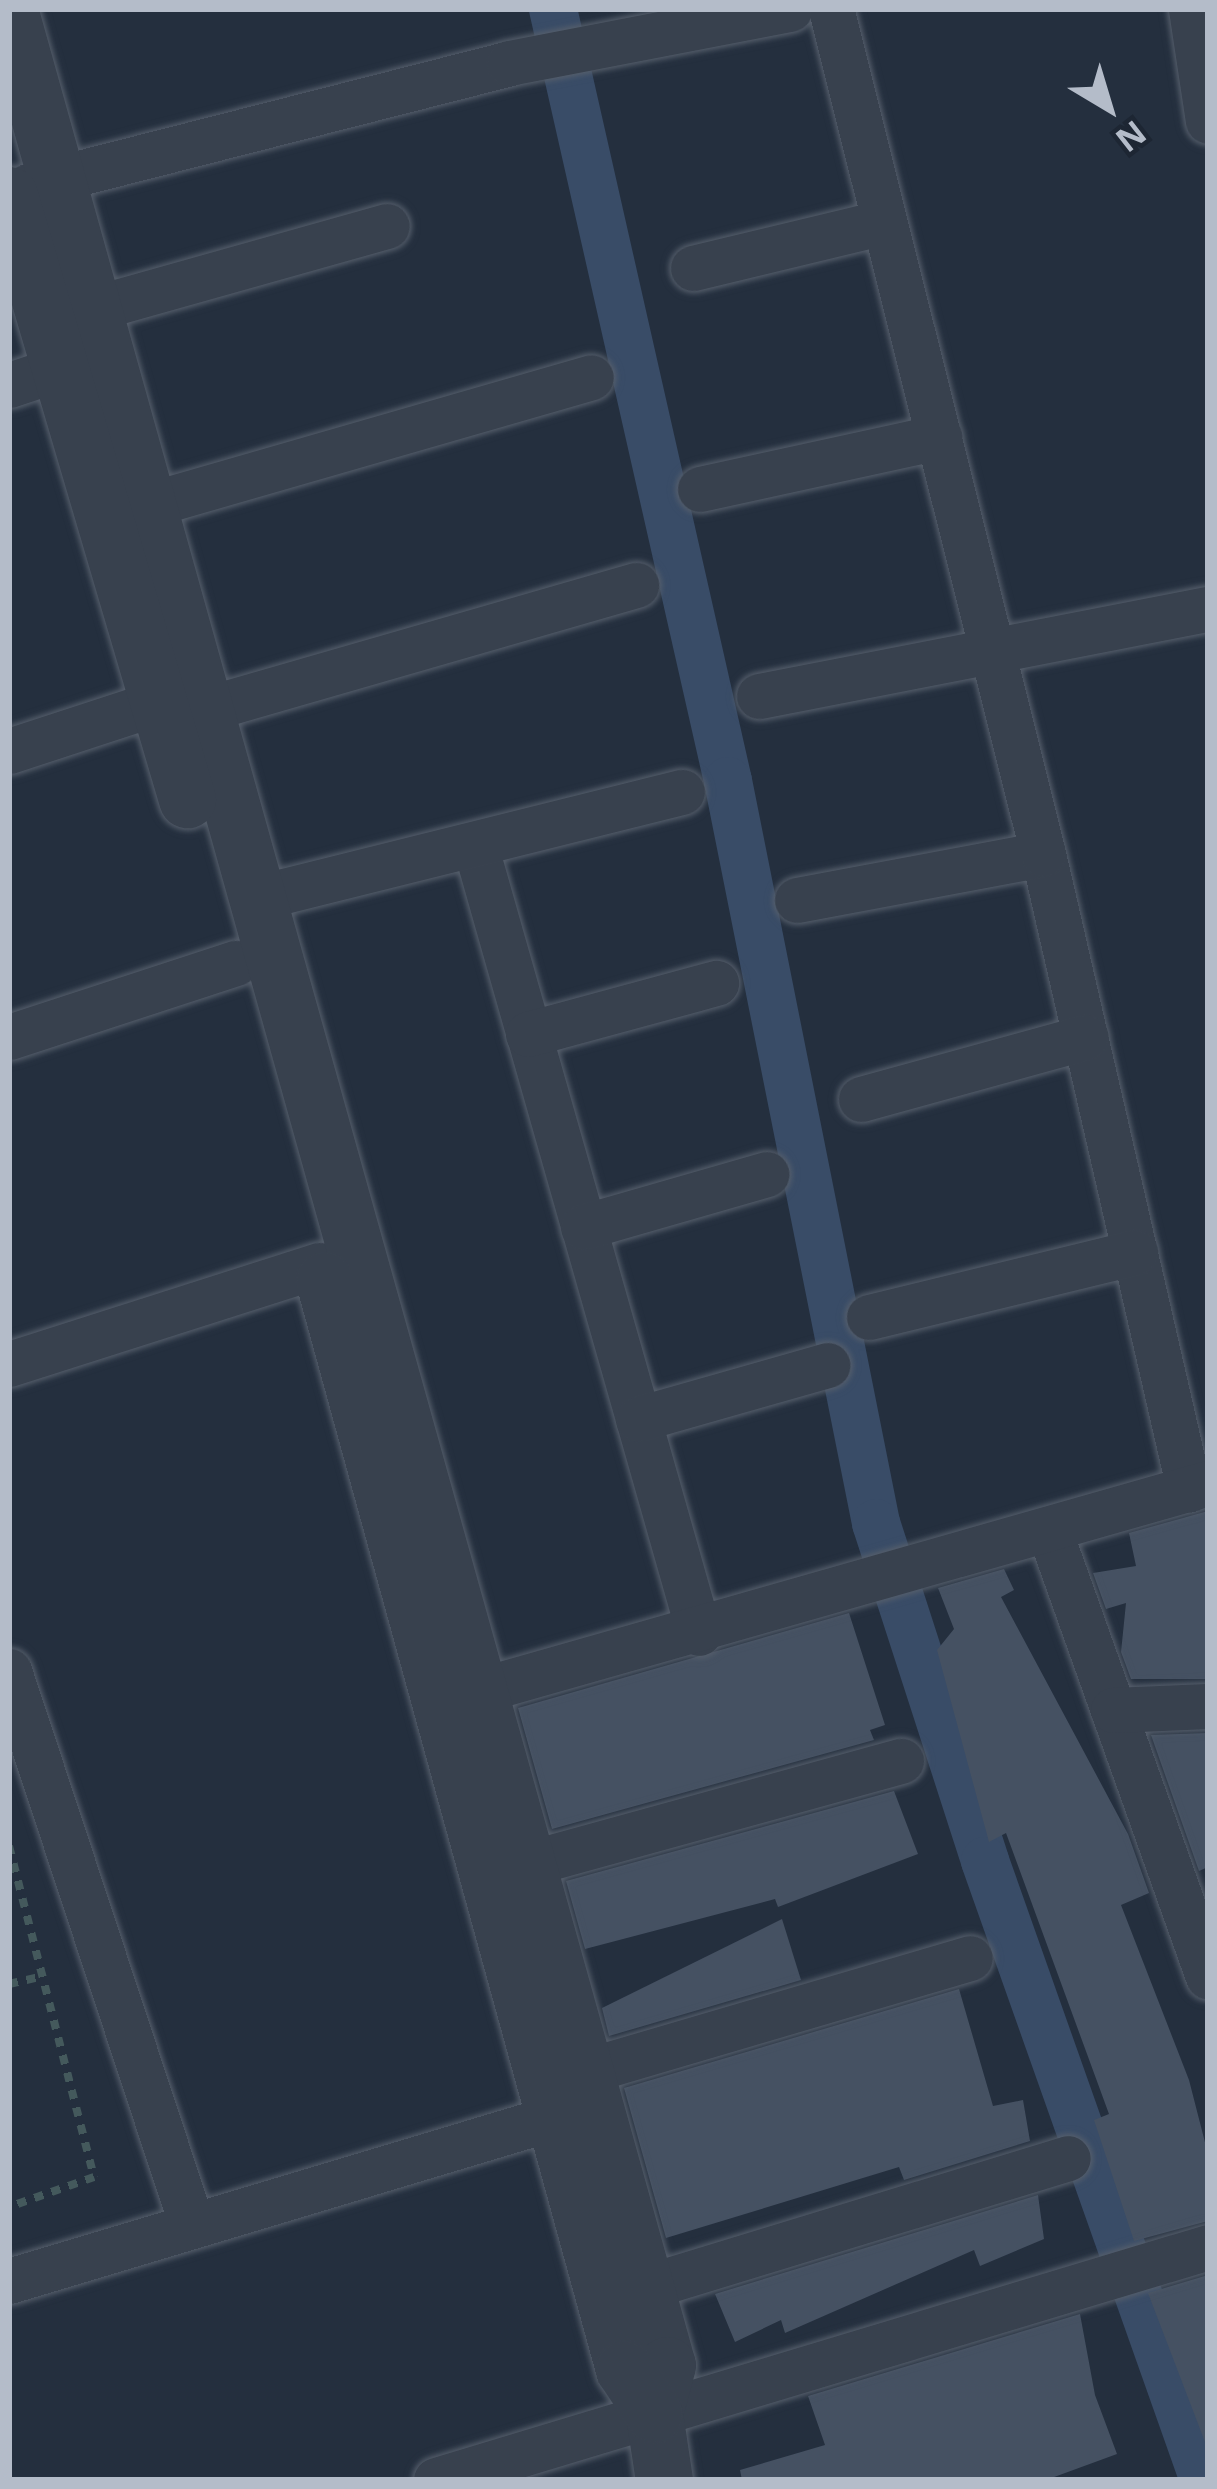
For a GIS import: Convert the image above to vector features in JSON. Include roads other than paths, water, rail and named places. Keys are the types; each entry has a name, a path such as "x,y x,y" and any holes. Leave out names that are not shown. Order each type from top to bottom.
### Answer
{"street":[{"path":"9,9 26,188 34,376 181,706 256,898 667,2365 654,2414 664,2480"},
{"path":"26,188 509,63 790,9"},
{"path":"481,1690 699,1633 1198,1486 1135,1252 1043,854 831,9"},
{"path":"1191,9 1208,121"},
{"path":"26,188 95,308 145,506 181,706 236,963 551,2118 624,2369 654,2414"},
{"path":"693,268 884,222"},
{"path":"95,308 387,226"},
{"path":"145,506 591,377"},
{"path":"700,489 938,437"},
{"path":"9,751 636,585"},
{"path":"759,696 991,646 1208,609"},
{"path":"256,898 682,792"},
{"path":"475,845 699,1633"},
{"path":"796,900 1043,854"},
{"path":"9,1037 236,963"},
{"path":"528,1034 716,983"},
{"path":"861,1099 1086,1037"},
{"path":"583,1227 767,1174"},
{"path":"869,1317 1135,1252"},
{"path":"9,1364 320,1265"},
{"path":"638,1419 827,1365"},
{"path":"1049,1529 1204,1953"},
{"path":"13,1698 192,2226"},
{"path":"1113,1710 1208,1706"},
{"path":"530,1864 901,1761"},
{"path":"586,2071 970,1958"},
{"path":"9,2281 551,2118"},
{"path":"643,2288 1068,2158"},
{"path":"436,2480 1193,2253"}],"waterway":[{"path":"553,9 728,781 876,1523 985,1861 1204,2480"}]}
